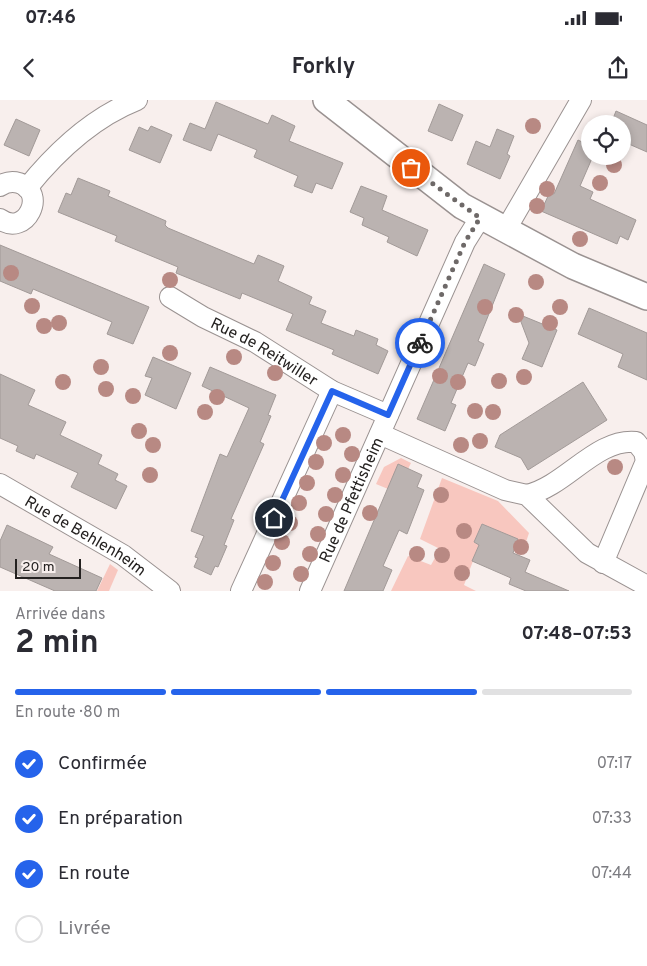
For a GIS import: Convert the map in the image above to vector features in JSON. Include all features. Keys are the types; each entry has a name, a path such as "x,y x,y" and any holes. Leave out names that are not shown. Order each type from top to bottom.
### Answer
{"street":[{"path":"27,188 68,146 93,124 137,100"},
{"path":"326,100 440,190 480,218 573,266 647,297"},
{"path":"505,231 581,100"},
{"path":"0,186 9,182 22,184 27,188 33,200 33,206 27,218 16,224 9,224 0,219"},
{"name":"Rue de Pfettisheim","path":"310,591 465,242 480,218"},
{"name":"Rue de Reitwiller","path":"170,296 203,317 256,342 332,391 388,415"},
{"path":"241,591 332,391"},
{"path":"380,434 505,490 527,495 587,553 647,586"},
{"path":"527,495 548,487 611,445 624,441 636,442 644,452 646,461 603,563"},
{"name":"Rue de Behlenheim","path":"0,484 123,555 170,591"}],"shaded area":[{"path":"401,458 411,463 408,469 388,489 376,484 384,467"},
{"path":"442,478 498,501 529,533 525,545 482,524 474,542 479,545 464,585 476,591 391,591 408,556 431,565 440,549 420,539"},
{"path":"110,564 118,570 109,591 97,591"}],"building":[{"path":"216,102 268,124 272,115 295,126 289,141 343,163 332,189 316,183 312,193 294,186 298,176 254,157 257,150 218,134 211,151 183,140 190,123 205,129"},
{"path":"439,104 463,115 452,141 428,131"},
{"path":"616,111 625,115 614,115"},
{"path":"631,118 647,125 647,152 631,145"},
{"path":"16,119 40,130 29,156 4,145"},
{"path":"151,126 172,135 160,163 129,150 139,127 148,131"},
{"path":"497,129 514,136 507,154 510,156 500,179 467,164 476,141 490,147"},
{"path":"578,140 581,142 581,165 589,165 580,186 593,192 590,199 636,220 628,240 620,236 617,244 541,211 550,192 554,194"},
{"path":"78,178 110,191 108,196 166,221 165,225 168,228 254,264 258,255 284,266 278,281 312,297 309,304 326,311 321,323 354,336 356,330 378,339 376,345 388,351 378,374 332,354 334,350 286,330 293,314 242,293 240,299 176,273 178,267 115,241 117,236 58,212 66,193 71,195"},
{"path":"361,186 387,196 382,210 428,230 417,256 387,242 389,237 362,225 364,218 350,212"},
{"path":"0,245 149,307 133,344 107,334 112,322 33,289 31,294 0,281"},
{"path":"484,264 505,274 478,341 484,344 475,366 468,363 451,403 456,405 445,431 417,419"},
{"path":"589,308 647,333 647,380 618,367 623,354 578,334"},
{"path":"518,314 557,330 542,367 522,359 529,343"},
{"path":"153,357 191,373 176,409 145,395 152,378 145,376"},
{"path":"210,367 276,395 268,415 271,416 260,442 264,444 231,519 234,520 224,545 227,546 218,567 215,566 211,575 194,567 198,558 195,557 204,536 191,531 220,454 227,457 249,408 202,386"},
{"path":"0,374 35,390 28,405 66,422 60,435 102,455 98,464 118,474 115,480 127,486 116,509 71,487 78,473 36,454 34,459 16,451 18,446 0,438"},
{"path":"583,382 607,420 528,470 521,458 495,447 500,435"},
{"path":"398,464 422,475 417,487 424,490 407,534 399,530 383,566 392,570 383,591 344,591"},
{"path":"482,524 518,539 513,553 530,560 525,572 569,591 526,591 509,584 511,578 472,561 479,545 474,542"},
{"path":"7,525 53,547 49,554 102,578 96,591 55,591 0,567 0,541"}],"way so far":[{"path":"411,168 480,218 465,242 420,343"}],"route":[{"path":"274,518 332,391 388,415 420,343"}]}
